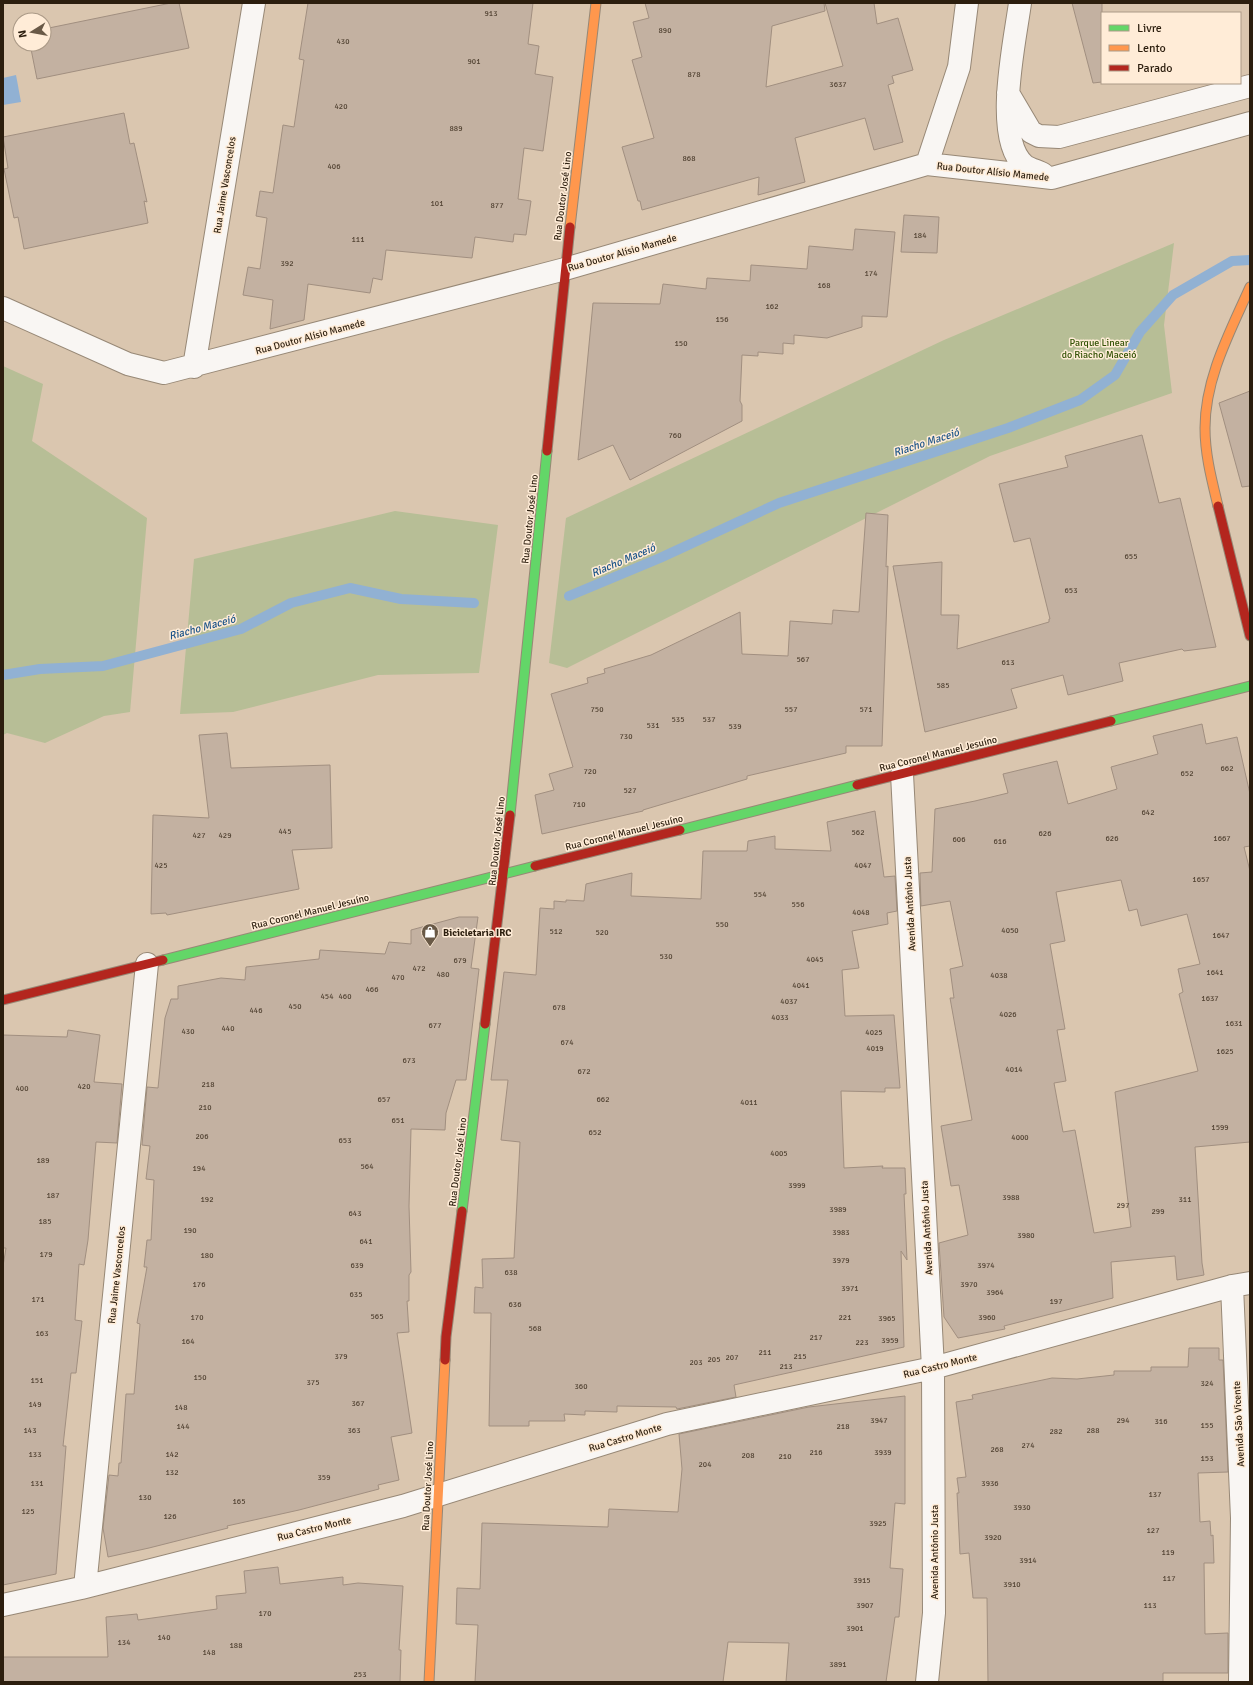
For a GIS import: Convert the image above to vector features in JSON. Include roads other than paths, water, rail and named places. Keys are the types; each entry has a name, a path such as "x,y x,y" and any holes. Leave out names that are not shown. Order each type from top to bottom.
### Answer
{"street":[{"name":"Rua Jaime Vasconcelos","path":"194,366 254,3"},
{"name":"Rua Doutor José Lino","path":"429,1682 446,1337 504,873 565,269 596,3"},
{"path":"927,164 959,67 967,3"},
{"path":"1020,3 1008,93 1008,123 1010,142 1016,155 1024,166 1052,178"},
{"path":"1008,93 1031,132 1039,136 1059,137 1250,86"},
{"name":"Rua Doutor Alísio Mamede","path":"3,308 128,364 164,373 565,269 927,164 1052,178 1250,123"},
{"path":"1250,287 1222,349 1207,400 1205,429 1208,464 1250,636"},
{"name":"Rua Coronel Manuel Jesuíno","path":"3,1000 1250,686"},
{"name":"Avenida Antônio Justa","path":"902,774 933,1368 934,1613 927,1682"},
{"name":"Rua Jaime Vasconcelos","path":"85,1587 146,964"},
{"name":"Rua Castro Monte","path":"3,1605 85,1587 437,1496 667,1424 933,1368 1241,1285"},
{"name":"Avenida São Vicente","path":"1240,1682 1242,1518 1241,1285"}],"water":[{"path":"16,75 21,102 3,105 3,78"}],"waterway":[{"name":"Riacho Maceió","path":"569,596 660,558 779,503 1008,428 1080,400 1115,375 1140,332 1173,295 1232,261 1250,260"},
{"name":"Riacho Maceió","path":"3,675 40,669 103,666 241,629 291,603 350,588 401,599 474,603"}],"place":[{"name":"Bicicletaria IRC","path":"430,947"}],"park label":[{"name":"Parque Linear do Riacho Maceió","path":"1099,348"}]}
